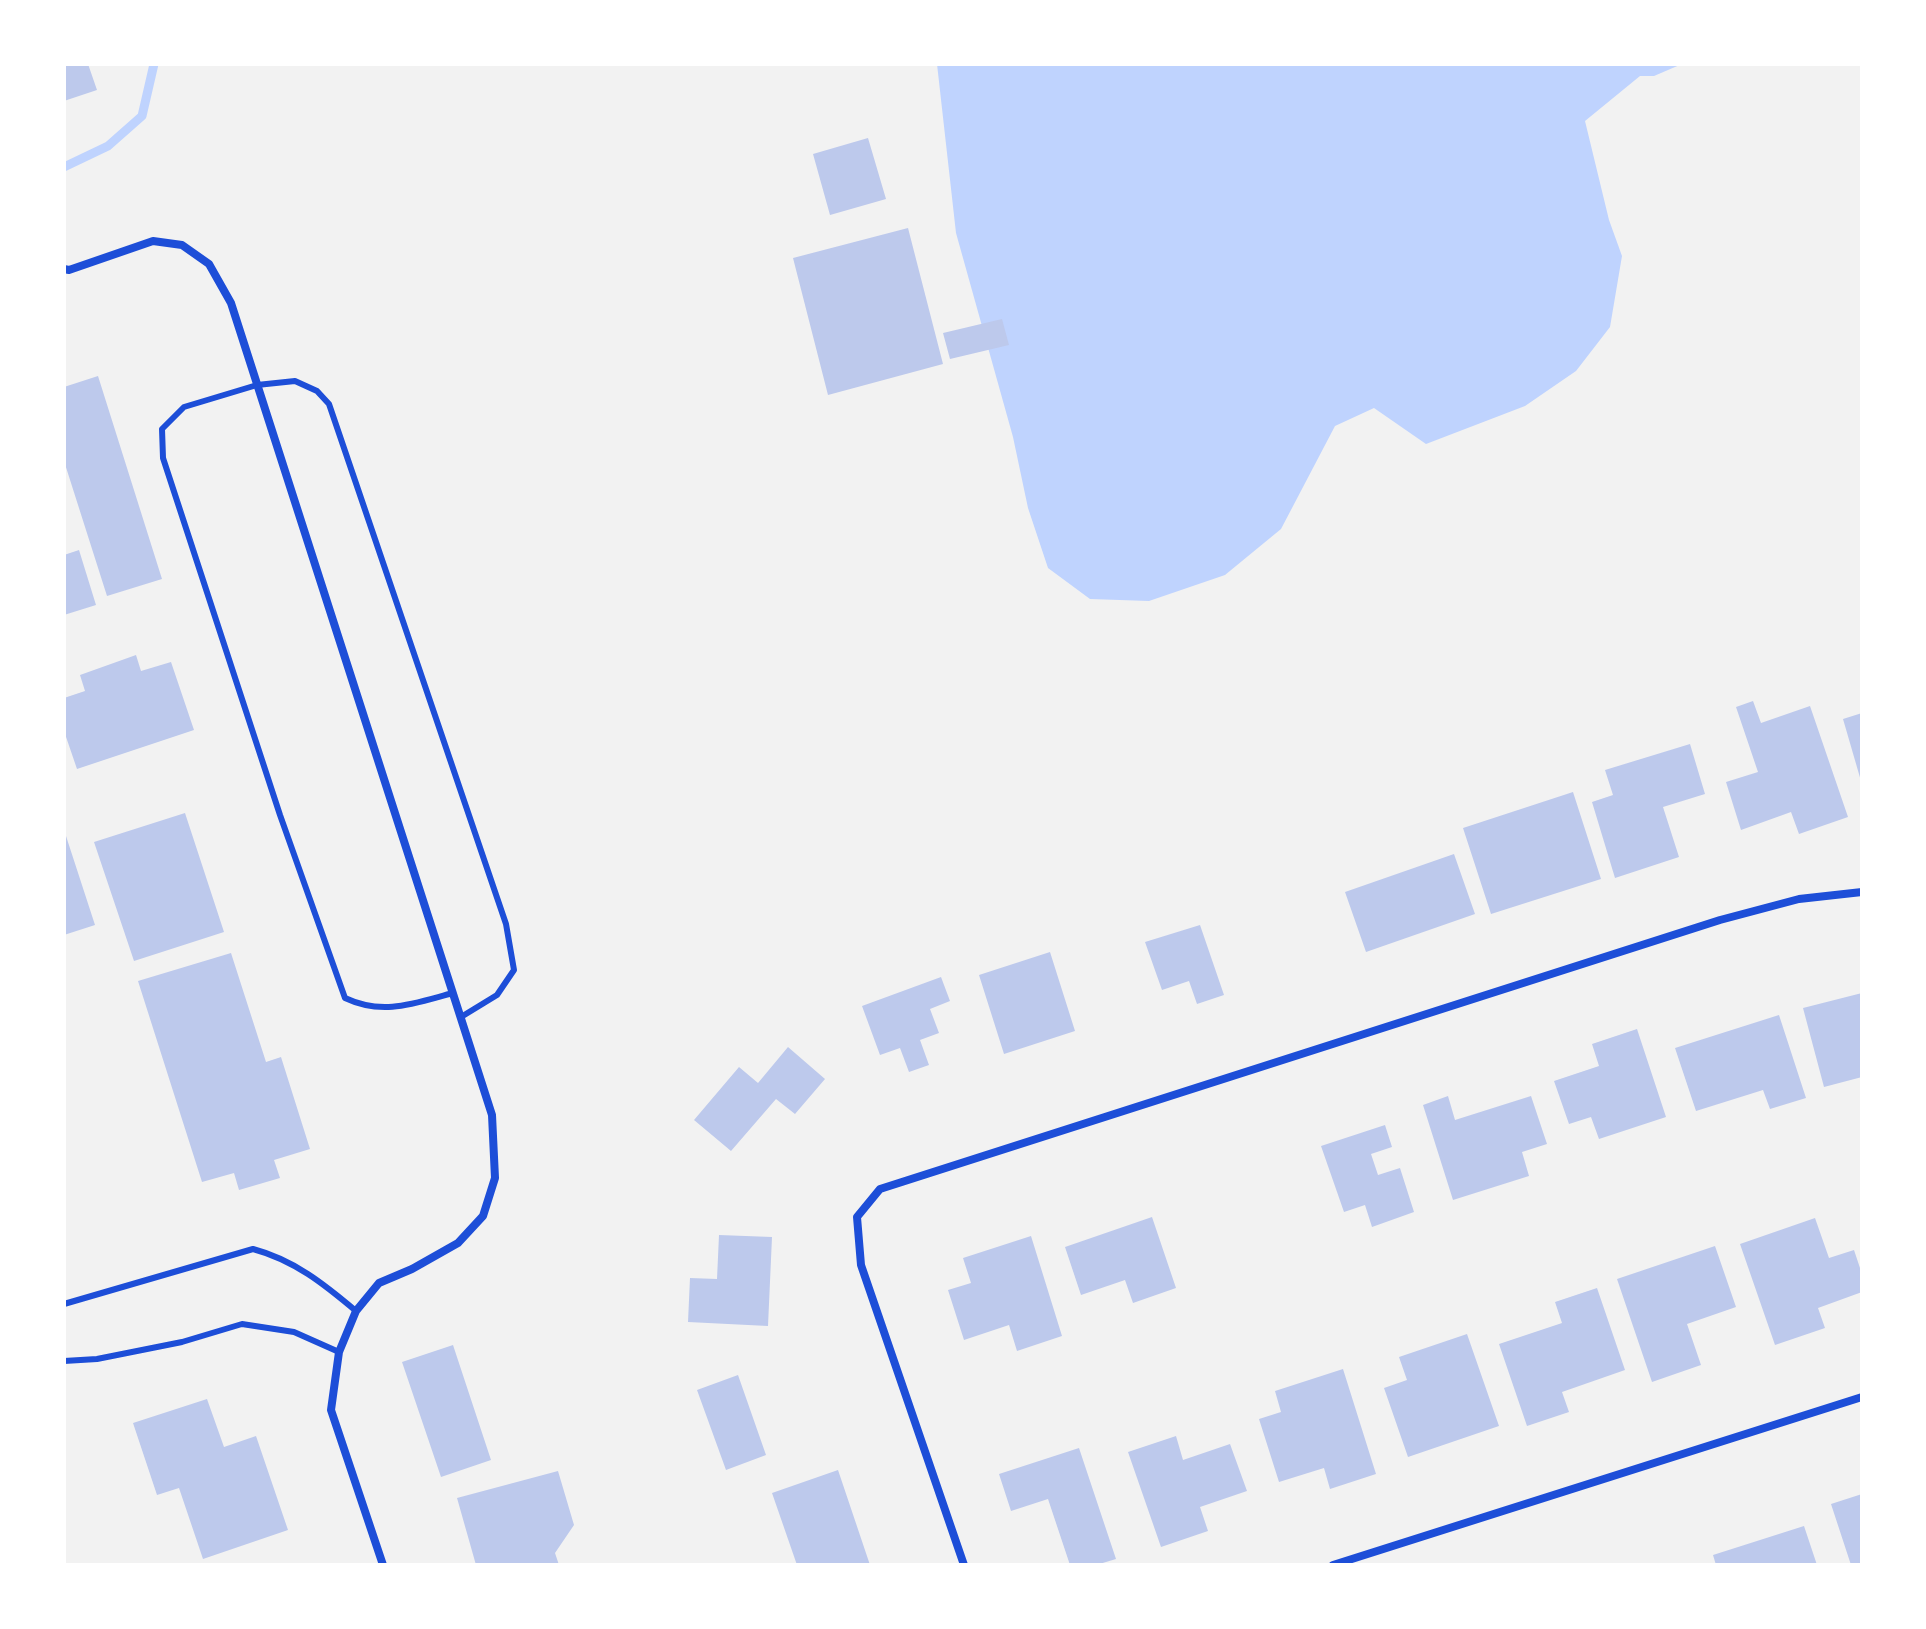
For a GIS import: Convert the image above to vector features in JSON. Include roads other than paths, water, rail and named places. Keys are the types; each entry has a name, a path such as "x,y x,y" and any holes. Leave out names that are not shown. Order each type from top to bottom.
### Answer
{"street":[{"path":"64,269 69,270 153,241 182,245 209,264 231,303 492,1115 495,1178 483,1216 458,1243 412,1269 379,1283 356,1311 339,1352 331,1410 383,1565"},
{"path":"964,1565 861,1265 857,1217 880,1189 1720,920 1799,899 1862,892"},
{"path":"1333,1565 1862,1397"}],"lane":[{"path":"453,993 401,1006 363,1006 345,998 280,815 163,458 162,429 184,407 257,385 295,381 317,391 329,404 506,924 514,970 497,995 461,1017"},
{"path":"64,1304 253,1249 275,1255 313,1275 356,1311"},
{"path":"64,1361 97,1359 182,1342 242,1324 294,1332 339,1352"}],"water":[{"path":"937,64 1682,64 1654,76 1640,76 1585,121 1609,220 1622,256 1610,327 1576,371 1525,406 1426,444 1374,408 1335,426 1281,529 1225,575 1149,601 1090,599 1048,568 1028,508 1013,437 956,233"}],"waterway":[{"path":"64,167 108,146 142,116 154,64"}]}
